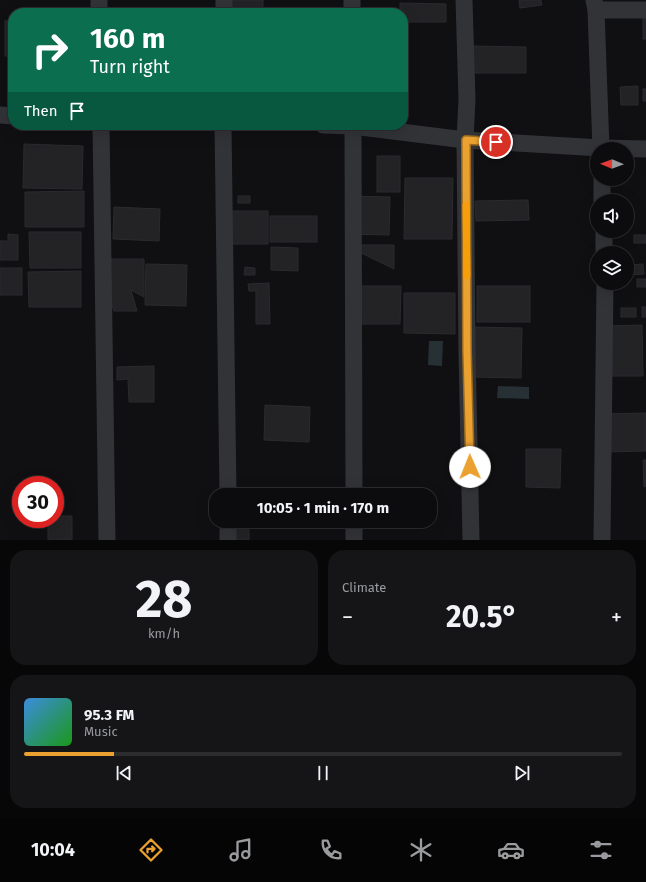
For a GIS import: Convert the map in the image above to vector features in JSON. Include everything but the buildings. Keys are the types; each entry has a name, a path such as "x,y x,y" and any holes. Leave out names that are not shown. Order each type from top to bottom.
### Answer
{"street":[{"path":"464,0 467,99 467,359 471,540"},
{"path":"601,142 595,5 646,10"},
{"path":"101,130 107,540"},
{"path":"223,130 228,488"},
{"path":"352,130 354,488"},
{"path":"385,130 466,140 590,147"},
{"path":"634,149 646,149"},
{"path":"602,540 605,290"},
{"path":"228,528 228,540"},
{"path":"354,528 354,540"}],"shaded area":[{"path":"429,341 443,341 442,366 428,365"},
{"path":"498,386 529,387 529,399 497,398"}],"slow traffic":[{"path":"466,205 467,276"}],"route":[{"path":"470,467 467,351 466,140 496,142"}]}
